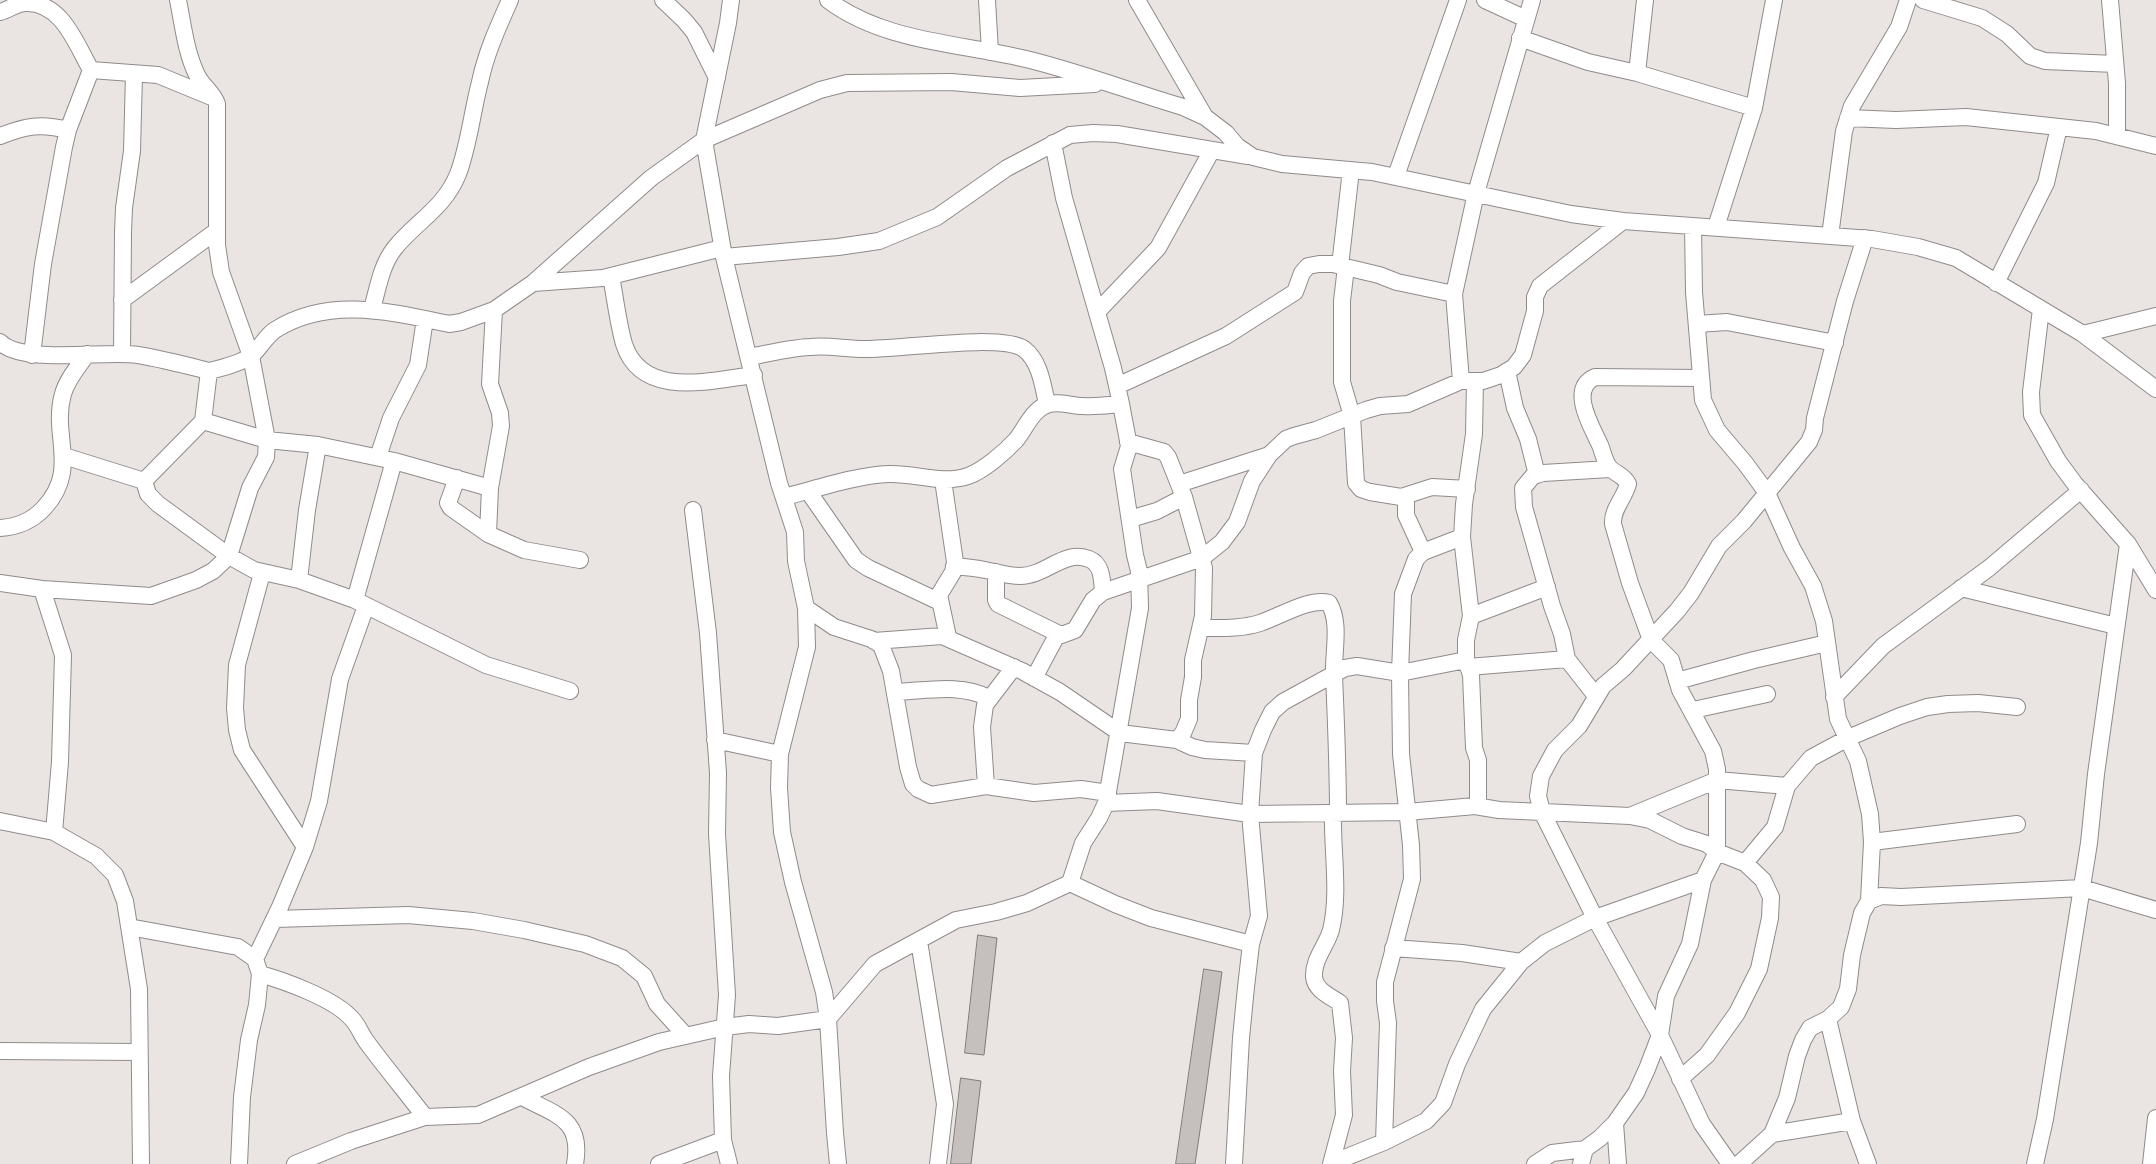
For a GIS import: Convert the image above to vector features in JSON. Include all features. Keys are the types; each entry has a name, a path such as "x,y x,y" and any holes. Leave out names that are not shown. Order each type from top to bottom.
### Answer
{"street":[{"path":"0,583 42,589 151,596 196,580 213,571 230,556 250,488 266,458 267,440 251,356 221,272 216,232 217,104 215,98 197,76 185,36 178,0"},
{"path":"372,309 384,265 395,248 438,206 457,175 466,147 480,80 492,41 510,0"},
{"path":"663,0 694,32 717,78"},
{"path":"731,0 704,140 723,252 784,497 795,532 796,561 806,608 807,647 780,754 782,832 793,882 824,992 828,1019 834,1133 838,1164"},
{"path":"828,0 844,12 873,25 932,41 1030,60 1183,107 1205,117 1226,133 1237,146 1253,156"},
{"path":"987,0 990,52"},
{"path":"1137,0 1205,117"},
{"path":"1396,176 1458,0"},
{"path":"1485,0 1526,19"},
{"path":"1478,806 1478,760 1474,748 1471,675 1467,664 1466,640 1471,616 1462,537 1474,434 1468,381 1454,294 1476,193 1532,0"},
{"path":"1637,73 1645,0"},
{"path":"1716,228 1754,108 1774,0"},
{"path":"1830,236 1844,131 1848,118 1852,106 1899,27 1908,0"},
{"path":"1923,0 1982,18 2007,34 2030,56 2045,61 2115,64"},
{"path":"2110,0 2115,64 2117,136"},
{"path":"0,12 26,3 54,12 63,21 91,70"},
{"path":"1520,38 1588,62 1637,73 1754,108"},
{"path":"91,70 164,77 215,98"},
{"path":"32,355 43,264 68,130 91,70"},
{"path":"122,354 124,208 132,150 134,74"},
{"path":"0,342 6,348 32,355 137,354 209,371 220,369 251,356 272,332 305,316 336,310 372,309 449,324 461,322 494,310 533,283 651,178 704,140 820,90 847,83 951,82 1020,88 1107,84"},
{"path":"1848,118 1896,120 1958,116 2096,131 2156,146"},
{"path":"0,136 48,125 68,130"},
{"path":"1996,283 2046,183 2059,127"},
{"path":"533,283 611,276 723,252 838,247 879,241 937,217 1007,168 1070,135 1093,133 1117,134 1253,156 1282,164 1396,176 1571,214 1623,221 1865,238 1918,247 1956,258 2083,334 2156,389"},
{"path":"295,1164 351,1141 425,1117 478,1115 589,1066 659,1042 725,1027 749,1024 778,1026 828,1019 876,964 956,920 1027,904 1070,883 1083,843 1099,818 1107,798 1120,733 1140,608 1139,578 1122,469 1128,442 1121,404 1064,198 1053,143"},
{"path":"1097,312 1158,248 1212,150"},
{"path":"1351,170 1343,266 1342,382 1352,416 1356,483 1361,489 1370,492 1401,497 1432,487 1467,489"},
{"path":"1034,678 1054,640 1059,634 1075,630 1094,600 1103,592 1139,578 1202,558 1222,542 1237,522 1252,480 1269,455 1286,439 1380,406 1408,404 1468,381 1502,375 1514,367 1523,355 1535,311 1535,297 1540,286 1623,221"},
{"path":"1693,226 1702,400 1711,420 1767,493 1792,548 1813,586 1824,621 1838,719 1858,761 1870,814 1872,842 1869,901 1862,913 1852,955 1848,989 1841,1007 1828,1019 1810,1028 1803,1040 1787,1098 1772,1134 1738,1164"},
{"path":"122,300 216,232"},
{"path":"1730,1164 1702,1124 1660,1035 1595,918 1542,812 1538,796 1541,776 1555,750 1579,726 1603,686 1623,669 1691,594 1719,546 1744,521 1810,442 1845,301 1865,238"},
{"path":"1117,386 1226,336 1295,292 1302,273 1308,266 1318,264 1343,266 1397,282 1454,294"},
{"path":"611,276 624,344 632,359 643,370 667,382 682,384 754,374"},
{"path":"2041,309 2031,392 2032,416 2058,461 2128,544 2156,590"},
{"path":"488,534 490,488 501,426 500,413 490,384 494,310"},
{"path":"2083,334 2156,316"},
{"path":"239,1164 242,1097 249,1040 257,1005 258,967 274,919 305,846 318,801 340,679 360,603 386,459 391,418 418,365 425,319"},
{"path":"1697,324 1727,322 1834,343"},
{"path":"750,357 810,347 864,349 930,344 994,343 1013,346 1023,349 1034,362 1041,376 1047,404"},
{"path":"0,528 16,527 38,514 54,498 61,482 64,456 60,419 64,393 87,354"},
{"path":"144,481 203,421 209,371"},
{"path":"1507,371 1515,408 1528,439 1537,475"},
{"path":"1535,1164 1552,1153 1583,1156 1614,1122 1636,1093 1660,1035 1666,996 1690,944 1703,880 1717,852 1718,769 1713,751 1693,710 1680,690 1671,660 1650,640 1630,583 1614,524 1613,516 1626,493 1628,484 1625,478 1610,469 1592,432 1584,409 1584,388 1588,380 1595,377 1701,378"},
{"path":"784,497 889,474 943,480 965,477 978,473 1011,445 1038,411 1047,404 1059,403 1083,406 1121,404"},
{"path":"203,421 267,440 318,445 386,459 490,488"},
{"path":"1128,442 1164,452 1168,457 1182,491 1204,568 1202,628 1193,660 1189,719 1183,733 1177,740"},
{"path":"299,580 307,510 318,445"},
{"path":"1130,520 1157,512 1182,491 1269,455"},
{"path":"64,456 144,481"},
{"path":"1596,696 1567,659 1562,634 1524,506 1523,488 1527,481 1537,475 1610,469"},
{"path":"457,478 448,503 451,508 488,534 524,550 580,560"},
{"path":"943,480 954,556 954,572 939,595 948,637"},
{"path":"144,481 148,494 158,504 230,556 262,573 299,580 360,603 486,665 570,691"},
{"path":"1834,697 1882,646 1989,568 2081,490"},
{"path":"808,491 856,560 868,568 940,602"},
{"path":"1401,497 1406,501 1406,515 1423,552"},
{"path":"693,510 708,633 718,773 717,834 727,995 721,1076 723,1140 729,1164"},
{"path":"1384,1142 1388,1023 1385,982 1412,879 1411,845 1401,754 1400,673 1403,594 1416,559 1423,552 1462,537"},
{"path":"2035,1164 2045,1119 2089,843 2096,774 2128,544"},
{"path":"954,566 1019,576 1051,567 1066,558 1077,555 1096,563 1100,569 1103,592"},
{"path":"996,572 996,600 998,604 1059,634"},
{"path":"262,573 237,665 236,730 242,750 305,846"},
{"path":"1471,616 1547,587"},
{"path":"1961,588 2116,626"},
{"path":"42,589 63,655 60,762 54,832"},
{"path":"1202,628 1238,628 1259,623 1318,601 1329,603 1335,617 1334,673 1338,738 1334,897 1330,930 1320,952 1314,978 1318,989 1340,1003 1344,1038 1342,1071 1344,1115 1338,1159 1384,1142 1426,1121 1443,1102 1483,1009 1521,962 1545,943 1595,918 1703,880"},
{"path":"806,608 834,626 881,645 885,652 895,692 908,768 913,784 918,789 931,795 986,786 1034,793 1081,789 1107,798 1157,801 1250,814 1407,812 1478,806 1542,812 1630,816 1650,820 1682,836 1707,844 1717,852 1746,864 1764,880 1771,897 1770,918 1759,969 1737,1013 1707,1055 1680,1079"},
{"path":"874,641 930,636 948,637 1014,667 1060,692 1120,733 1177,740 1192,747 1206,750 1254,753"},
{"path":"1677,681 1754,660 1827,644"},
{"path":"1234,1164 1241,1038 1251,944 1259,916 1250,814 1254,753 1272,712 1283,702 1345,668 1357,666 1400,673 1467,664 1567,659"},
{"path":"986,786 982,727 985,705 1014,667"},
{"path":"895,692 960,689 976,692 989,698"},
{"path":"1693,710 1766,694"},
{"path":"1746,864 1775,826 1787,786 1810,758 1848,738 1927,707 1978,703 2017,707"},
{"path":"715,740 780,754"},
{"path":"1630,816 1717,780 1787,786"},
{"path":"0,820 54,832 96,856 115,875 125,901 139,989 141,1164"},
{"path":"1872,842 2017,824"},
{"path":"1070,883 1151,918 1251,944"},
{"path":"1869,901 1881,896 1900,897 2082,888 2156,910"},
{"path":"274,919 408,916 473,921 585,944 622,958 644,976 657,1004 686,1036"},
{"path":"129,928 238,947 258,967 337,1007 352,1018 366,1041 425,1117"},
{"path":"919,940 945,1104 938,1164"},
{"path":"1394,948 1462,953 1521,962"},
{"path":"1828,1019 1852,1120 1868,1164"},
{"path":"0,1051 139,1052"},
{"path":"522,1097 562,1118 574,1131 578,1148 575,1164"},
{"path":"2151,1164 2156,1118"},
{"path":"1772,1134 1852,1120"},
{"path":"1614,1122 1618,1164"},
{"path":"659,1164 723,1140"}],"building":[{"path":"978,935 997,938 984,1055 965,1053"},
{"path":"1204,969 1222,972 1206,1090 1195,1164 1176,1164"},
{"path":"961,1078 981,1081 971,1164 951,1164"}]}
